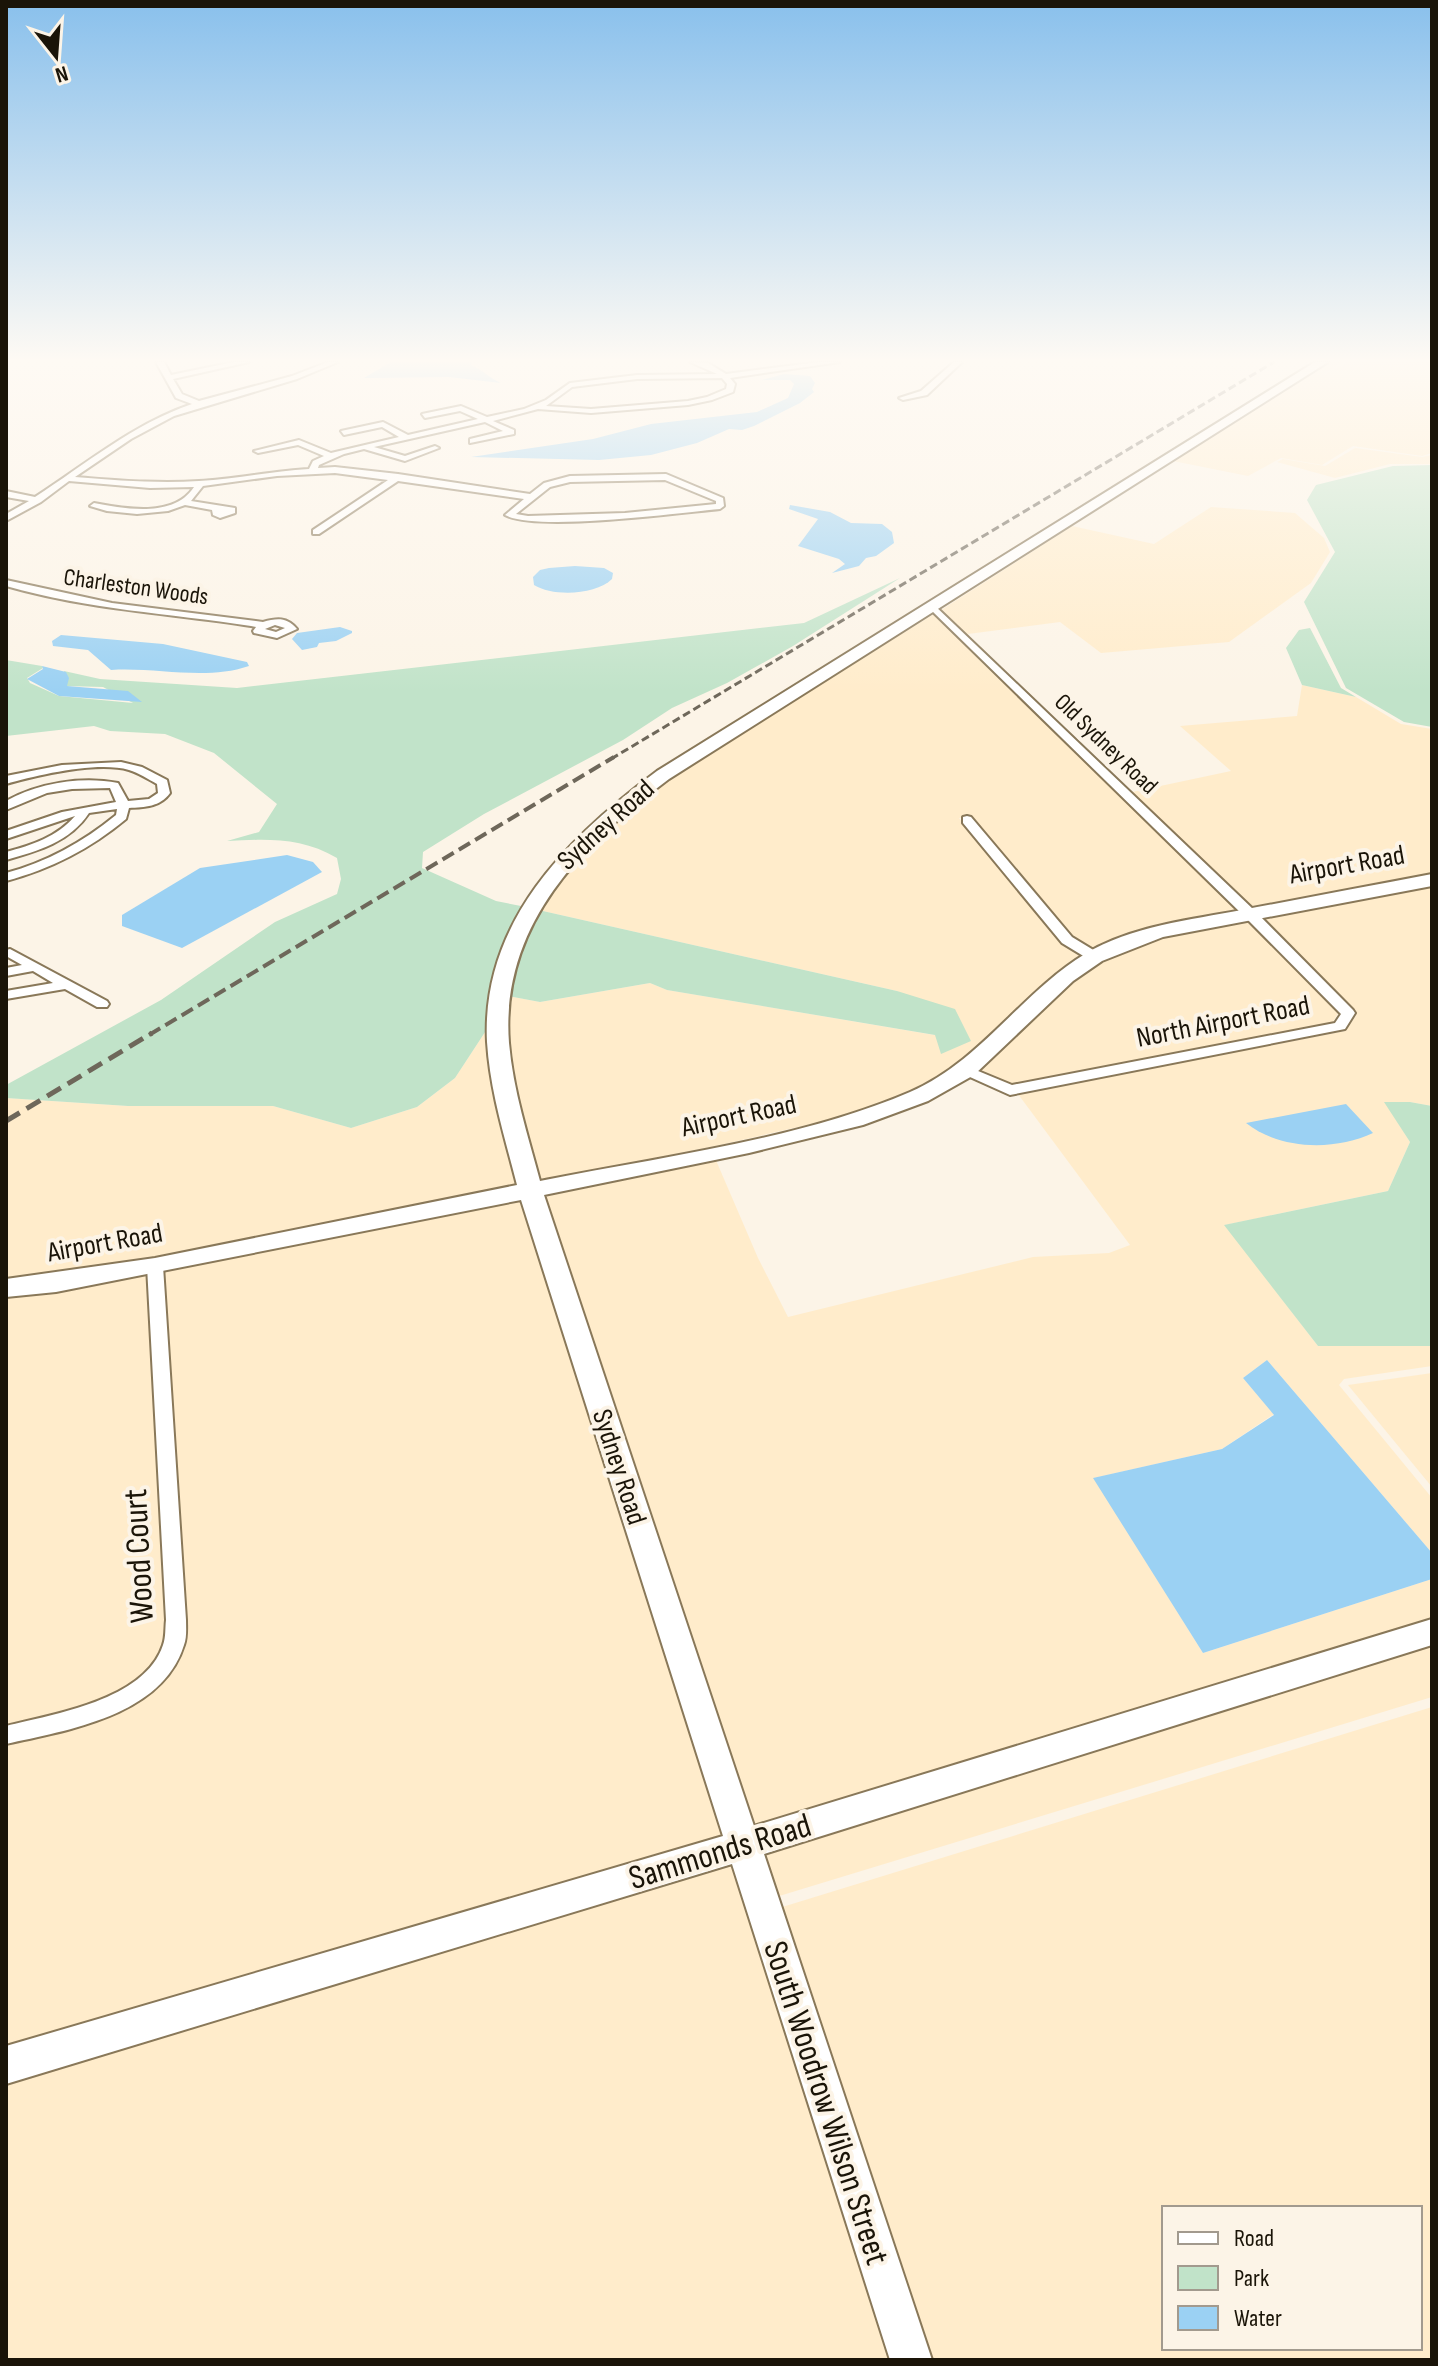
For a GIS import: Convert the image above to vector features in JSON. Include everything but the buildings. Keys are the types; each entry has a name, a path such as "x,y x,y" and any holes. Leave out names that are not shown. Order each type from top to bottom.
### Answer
{"street":[{"path":"67,480 200,484 300,472"},
{"path":"363,472 531,497 547,485 570,479 666,477 720,500 720,506 700,511 541,518 509,515 531,497"},
{"name":"Sydney Road","path":"741,1846 530,1189 498,1040 499,994 510,948 527,908 553,872 584,837 623,804 661,776 1147,472"},
{"path":"6,518 78,473 151,479 164,484"},
{"path":"316,532 398,477"},
{"path":"94,506 165,511 186,503 196,494 200,484"},
{"path":"6,494 34,499"},
{"path":"6,510 34,499"},
{"path":"186,503 217,508"},
{"name":"Charleston Woods","path":"6,583 46,595 135,610 236,619 262,625"},
{"name":"Old Sydney Road","path":"933,607 1249,913"},
{"path":"6,780 44,772 121,765 141,770 163,782 164,793 160,799 33,823 6,835"},
{"path":"6,806 35,791 85,784 114,785 122,796 123,805 122,816 92,840 34,870 6,877"},
{"path":"6,856 49,842 77,826 85,811"},
{"path":"967,820 1067,940 1095,957"},
{"name":"Airport Road","path":"6,1288 155,1266 749,1146 855,1120 920,1096 966,1070 1066,977 1095,957 1158,932 1432,880"},
{"name":"North Airport Road","path":"966,1070 1010,1090 1340,1026 1348,1013 1249,913"},
{"path":"10,953 102,1004"},
{"path":"6,972 35,967"},
{"path":"6,995 64,985"},
{"name":"Wood Court","path":"6,1735 94,1713 133,1694 159,1671 174,1645 176,1620 155,1266"},
{"name":"Sammonds Road","path":"6,2065 741,1846 1432,1632"},
{"name":"South Woodrow Wilson Street","path":"741,1846 911,2360"}],"shaded area":[{"path":"1230,472 1255,472 1248,476"},
{"path":"1315,472 1357,472 1335,478"},
{"path":"1211,507 1295,513 1324,538 1330,552 1311,583 1229,642 1101,653 1060,622 968,634 973,641 941,610 1072,526 1154,544"},
{"path":"934,614 1240,910 1154,928 1095,952 1073,938 970,817 959,818 1061,941 1085,957 960,1066 915,1091 851,1115 536,1182 505,1039 508,996 540,1002 650,983 667,990 970,1041 897,991 534,909 590,839 668,777"},
{"path":"1302,685 1356,697 1401,724 1432,729 1432,876 1252,908 1128,790 1132,792 1231,771 1180,726 1297,716"},
{"path":"1432,885 1432,1106 1385,1102 1410,1142 1388,1191 1225,1225 1318,1346 1432,1346 1432,1366 1344,1379 1339,1385 1432,1498 1432,1553 1267,1360 1243,1378 1274,1414 1222,1449 1094,1478 1203,1653 1432,1579 1432,1621 749,1831 540,1194 715,1158 758,1258 788,1317 1033,1257 1109,1253 1130,1245 1018,1094 1345,1031 1356,1016 1355,1012 1259,915"},
{"path":"1247,918 1339,1012 1333,1022 1010,1084 977,1069 1073,980 1100,961 1162,935"},
{"path":"491,1023 520,1185 154,1260 6,1282 6,1098 128,1106 273,1106 351,1128 417,1107 455,1078"},
{"path":"523,1197 726,1838 6,2051 6,1746 95,1723 140,1701 170,1674 185,1644 186,1619 164,1271"},
{"path":"146,1274 165,1622 163,1644 151,1666 128,1686 92,1703 6,1725 6,1295"},
{"path":"1432,1373 1432,1487 1348,1385"},
{"path":"1432,1644 1432,1697 776,1897 756,1855"},
{"path":"1432,1707 1432,2360 931,2360 779,1908"},
{"path":"734,1862 895,2360 6,2360 7,2079"}],"green space":[{"path":"1367,472 1432,472 1432,727 1404,722 1346,688 1304,602 1335,552 1307,500 1316,485"},
{"path":"900,578 793,646 727,683 672,708 623,740 484,814 423,852 422,868 496,901 521,906 503,948 492,994 491,1023 455,1078 417,1107 351,1128 273,1106 128,1106 6,1098 6,1085 161,1000 275,922 337,894 341,879 337,858 310,846 270,840 227,841 259,832 277,804 214,753 165,734 110,731 94,726 6,736 6,660 42,666 27,678 30,683 59,696 133,703 103,687 66,686 64,671 100,679 237,688 804,623"},
{"path":"1310,628 1341,688 1356,697 1302,685 1286,648 1299,630"},
{"path":"534,909 897,991 955,1009 971,1041 941,1054 935,1035 667,990 650,983 540,1002 508,996"},
{"path":"1384,1102 1432,1106 1432,1346 1318,1346 1224,1225 1388,1191 1410,1142"}],"water":[{"path":"790,505 830,512 851,523 882,524 892,532 894,543 876,556 866,558 859,566 832,573 845,564 839,559 798,546 818,519 789,509"},
{"path":"575,566 604,568 613,573 612,579 596,588 563,593 534,585 533,577 540,570"},
{"path":"340,627 352,633 336,641 319,643 317,647 302,650 292,639 297,633"},
{"path":"61,635 163,644 247,662 249,666 215,673 111,670 88,650 53,646 52,641"},
{"path":"42,666 66,672 69,678 67,686 128,691 142,702 59,696 27,679 43,669"},
{"path":"287,855 313,862 322,872 182,948 122,926 122,915 200,868"},
{"path":"1346,1104 1373,1133 1342,1143 1308,1145 1275,1138 1246,1123"},
{"path":"1267,1360 1432,1553 1432,1579 1203,1653 1093,1478 1222,1449 1274,1415 1243,1378"}],"railway":[{"path":"611,759 1090,472"},
{"path":"149,1035 614,757"},
{"path":"6,1121 152,1033"}]}
